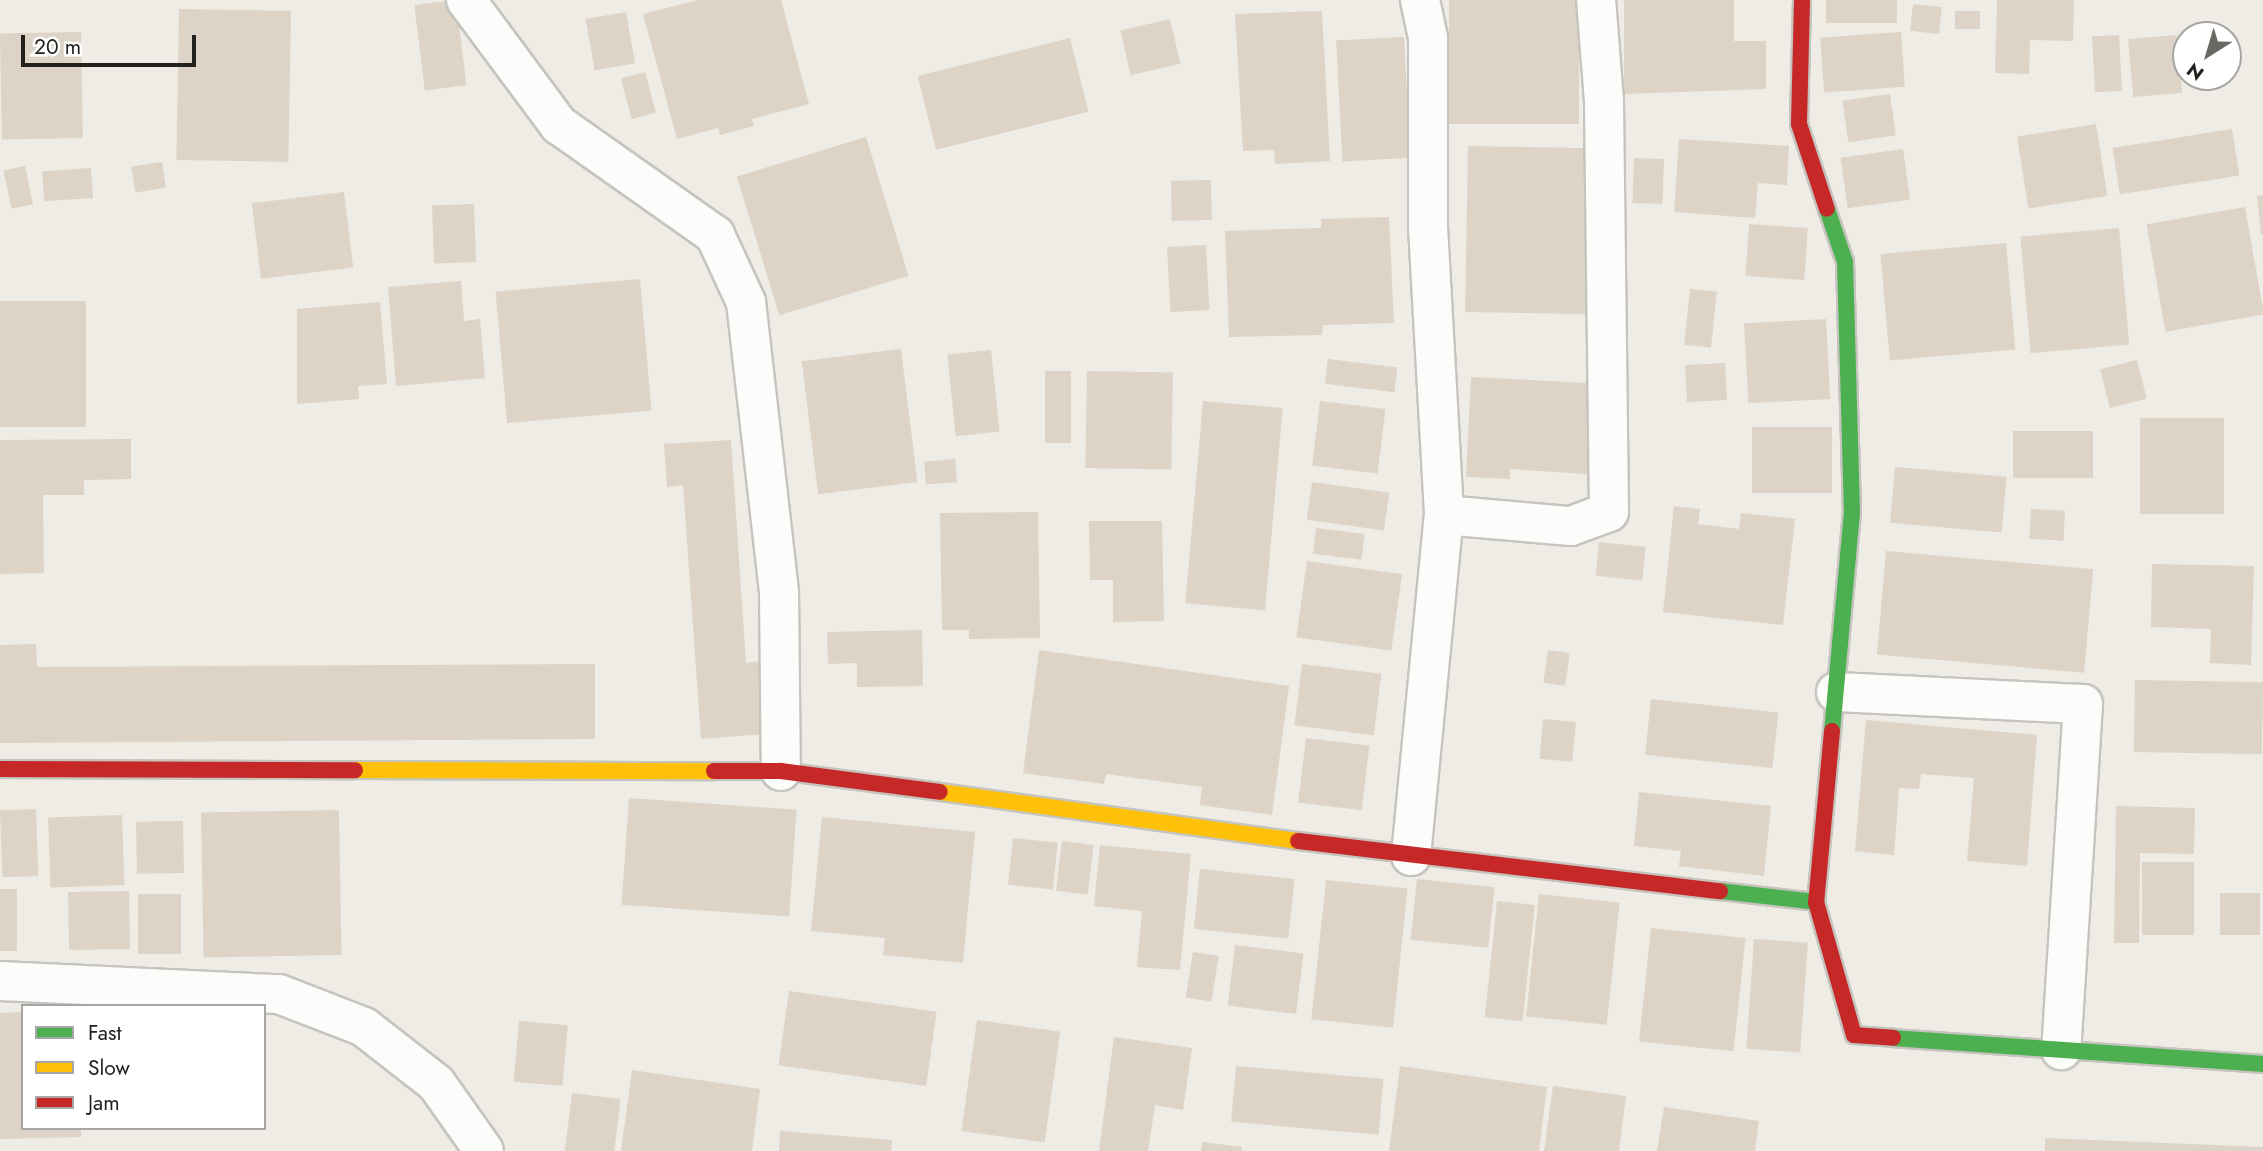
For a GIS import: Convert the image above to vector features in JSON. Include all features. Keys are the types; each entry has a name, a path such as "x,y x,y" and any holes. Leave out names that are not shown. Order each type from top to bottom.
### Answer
{"street":[{"path":"466,0 559,125 715,235 746,302 779,593 781,771"},
{"path":"1411,856 1444,515 1429,227 1428,38 1420,0"},
{"path":"1444,515 1571,526 1609,512 1604,102 1596,0"},
{"path":"1802,0 1799,124 1846,262 1852,512 1816,902 1854,1035 2263,1064"},
{"path":"1836,692 2083,704 2062,1050"},
{"path":"0,769 781,771 1411,856 1816,902"},
{"path":"0,981 279,994 364,1027 436,1083 484,1151"}],"building":[{"path":"456,0 466,85 425,90 414,5"},
{"path":"698,0 781,0 809,104 752,119 754,126 720,135 718,128 677,139 643,14"},
{"path":"1449,0 1579,0 1579,124 1449,124"},
{"path":"1624,0 1734,0 1734,41 1766,41 1766,89 1624,94"},
{"path":"1826,0 1897,0 1897,23 1826,23"},
{"path":"1997,0 2074,0 2073,41 2030,40 2029,74 1995,73"},
{"path":"1913,4 1942,7 1939,34 1910,31"},
{"path":"179,9 291,11 288,162 176,160"},
{"path":"1322,11 1330,161 1275,164 1274,150 1243,151 1235,14"},
{"path":"1955,11 1980,11 1980,29 1955,29"},
{"path":"626,12 635,63 595,70 586,19"},
{"path":"1170,19 1180,64 1131,75 1120,30"},
{"path":"81,32 83,138 2,139 0,33"},
{"path":"1901,32 1905,87 1824,93 1820,38"},
{"path":"2119,35 2122,91 2095,92 2092,36"},
{"path":"2172,35 2172,91 2182,93 2133,97 2128,39"},
{"path":"1404,37 1410,158 1342,161 1336,41"},
{"path":"1070,38 1088,112 936,150 918,76"},
{"path":"645,72 656,113 632,119 621,78"},
{"path":"1890,94 1896,136 1848,142 1842,101"},
{"path":"2096,124 2107,196 2028,209 2017,137"},
{"path":"2232,129 2239,175 2120,194 2112,148"},
{"path":"866,137 908,276 779,315 737,176"},
{"path":"1679,139 1789,146 1787,185 1758,183 1755,218 1674,212"},
{"path":"1468,146 1595,148 1592,314 1465,312"},
{"path":"1903,149 1910,200 1848,208 1841,158"},
{"path":"1634,158 1664,159 1662,204 1632,203"},
{"path":"162,162 166,188 135,193 131,167"},
{"path":"25,166 33,204 12,209 3,171"},
{"path":"91,168 93,198 44,201 42,171"},
{"path":"1211,180 1212,220 1172,221 1171,181"},
{"path":"344,192 353,267 261,279 252,203"},
{"path":"2263,195 2263,234 2261,235 2257,196"},
{"path":"474,204 476,262 434,263 432,205"},
{"path":"2245,207 2263,315 2165,332 2147,224"},
{"path":"1389,217 1394,323 1323,325 1322,335 1229,337 1225,231 1321,228 1321,219"},
{"path":"1749,224 1808,228 1804,280 1745,276"},
{"path":"2119,228 2129,345 2031,353 2020,237"},
{"path":"2006,243 2015,350 1890,361 1880,254"},
{"path":"1206,245 1209,310 1170,312 1167,247"},
{"path":"640,279 652,410 507,423 496,292"},
{"path":"461,281 464,321 480,319 485,378 396,386 388,287"},
{"path":"1690,289 1717,292 1711,348 1684,345"},
{"path":"0,301 86,301 86,427 0,427"},
{"path":"380,302 387,384 358,386 359,399 297,404 297,309"},
{"path":"1826,319 1830,399 1748,403 1744,323"},
{"path":"901,349 917,482 818,494 802,361"},
{"path":"991,350 1000,432 956,436 947,355"},
{"path":"1328,359 1397,368 1394,392 1325,384"},
{"path":"2137,360 2147,399 2110,408 2100,369"},
{"path":"1725,363 1727,400 1687,402 1685,365"},
{"path":"1045,371 1071,371 1071,443 1045,443"},
{"path":"1087,371 1173,373 1171,469 1085,468"},
{"path":"1471,377 1605,384 1600,475 1510,469 1510,479 1466,477"},
{"path":"1203,401 1283,408 1265,610 1185,603"},
{"path":"1320,401 1386,409 1378,474 1312,466"},
{"path":"2140,418 2224,418 2224,514 2140,514"},
{"path":"1752,427 1832,427 1832,493 1752,493"},
{"path":"2013,431 2093,431 2093,478 2013,478"},
{"path":"131,439 131,479 84,480 84,495 43,495 44,573 0,574 0,440"},
{"path":"731,440 746,663 759,661 764,734 701,739 683,485 667,487 664,444"},
{"path":"955,459 957,482 926,485 924,462"},
{"path":"1895,467 2007,477 2002,533 1890,523"},
{"path":"1312,482 1389,493 1384,530 1307,520"},
{"path":"1674,506 1700,509 1698,524 1739,529 1741,513 1795,519 1783,625 1663,612"},
{"path":"2031,509 2065,511 2063,541 2029,539"},
{"path":"1038,512 1040,638 969,639 969,630 942,630 940,513"},
{"path":"1089,521 1162,521 1164,621 1113,622 1113,580 1090,580"},
{"path":"1316,528 1365,534 1361,560 1313,554"},
{"path":"1599,542 1646,547 1642,581 1595,576"},
{"path":"1886,551 2093,569 2084,673 1877,655"},
{"path":"1307,561 1402,574 1391,651 1296,637"},
{"path":"2152,564 2254,566 2251,665 2210,663 2211,629 2151,627"},
{"path":"922,630 923,686 857,687 857,663 828,664 827,632"},
{"path":"36,644 37,667 595,664 595,739 0,743 0,645"},
{"path":"1039,650 1289,686 1272,815 1200,805 1202,787 1106,774 1104,784 1023,773"},
{"path":"1548,650 1570,653 1565,686 1543,683"},
{"path":"1302,664 1381,674 1374,735 1294,726"},
{"path":"2135,680 2263,682 2262,754 2134,752"},
{"path":"1651,699 1778,712 1772,768 1645,755"},
{"path":"1543,719 1576,722 1572,762 1540,759"},
{"path":"1866,720 2037,735 2027,866 1967,861 1974,778 1921,774 1919,789 1899,788 1894,855 1855,851"},
{"path":"1306,738 1370,746 1362,810 1298,803"},
{"path":"1639,792 1771,806 1764,876 1679,866 1681,851 1634,846"},
{"path":"629,798 797,810 789,916 622,905"},
{"path":"2116,806 2195,808 2194,854 2140,853 2139,943 2114,943"},
{"path":"36,809 38,876 2,877 0,810"},
{"path":"339,810 342,955 204,957 201,812"},
{"path":"122,815 124,885 50,888 48,818"},
{"path":"822,817 975,832 963,963 883,955 885,938 811,931"},
{"path":"183,821 184,873 137,874 136,822"},
{"path":"1013,838 1058,843 1053,889 1008,885"},
{"path":"1062,841 1094,845 1088,895 1056,891"},
{"path":"1100,845 1191,854 1180,970 1137,967 1142,911 1094,906"},
{"path":"2142,862 2194,862 2194,935 2142,935"},
{"path":"1200,869 1294,879 1288,939 1194,929"},
{"path":"1417,879 1495,887 1488,948 1411,940"},
{"path":"1326,880 1408,889 1393,1028 1311,1019"},
{"path":"0,889 17,889 17,951 0,951"},
{"path":"129,891 130,949 69,950 68,892"},
{"path":"2220,893 2260,893 2260,935 2220,935"},
{"path":"138,894 181,894 181,954 138,954"},
{"path":"1539,894 1620,902 1607,1025 1526,1016"},
{"path":"1497,901 1535,905 1523,1021 1485,1017"},
{"path":"1651,928 1745,938 1734,1051 1639,1041"},
{"path":"1754,939 1808,943 1800,1052 1746,1049"},
{"path":"1235,945 1303,953 1296,1014 1228,1006"},
{"path":"1193,952 1219,956 1211,1002 1186,997"},
{"path":"789,991 937,1012 926,1086 779,1065"},
{"path":"21,1012 21,1130 81,1130 81,1137 0,1139 0,1013"},
{"path":"977,1020 1060,1032 1045,1143 961,1131"},
{"path":"519,1021 568,1025 562,1086 514,1082"},
{"path":"1114,1037 1192,1048 1183,1110 1155,1105 1148,1151 1099,1151"},
{"path":"1236,1066 1383,1079 1379,1135 1231,1122"},
{"path":"1400,1066 1547,1087 1539,1151 1389,1151"},
{"path":"632,1070 760,1089 752,1151 621,1151"},
{"path":"1553,1086 1626,1096 1619,1151 1544,1151"},
{"path":"572,1093 621,1099 614,1151 565,1151"},
{"path":"1664,1107 1759,1121 1755,1151 1657,1151"},
{"path":"780,1131 892,1140 891,1151 779,1151"},
{"path":"2045,1138 2263,1147 2263,1151 2045,1151"},
{"path":"1202,1142 1242,1147 1241,1151 1201,1151"}],"traffic: fast":[{"path":"1827,209 1845,262 1852,512 1832,731"},
{"path":"1720,891 1816,902"},
{"path":"1893,1038 2263,1064"}],"traffic: slow":[{"path":"355,770 714,771"},
{"path":"940,792 1298,841"}],"traffic: jam":[{"path":"1802,0 1799,124 1827,209"},
{"path":"1832,731 1816,902 1854,1035 1893,1038"},
{"path":"0,769 355,770"},
{"path":"714,771 781,771 940,792"},
{"path":"1298,841 1720,891"}]}
